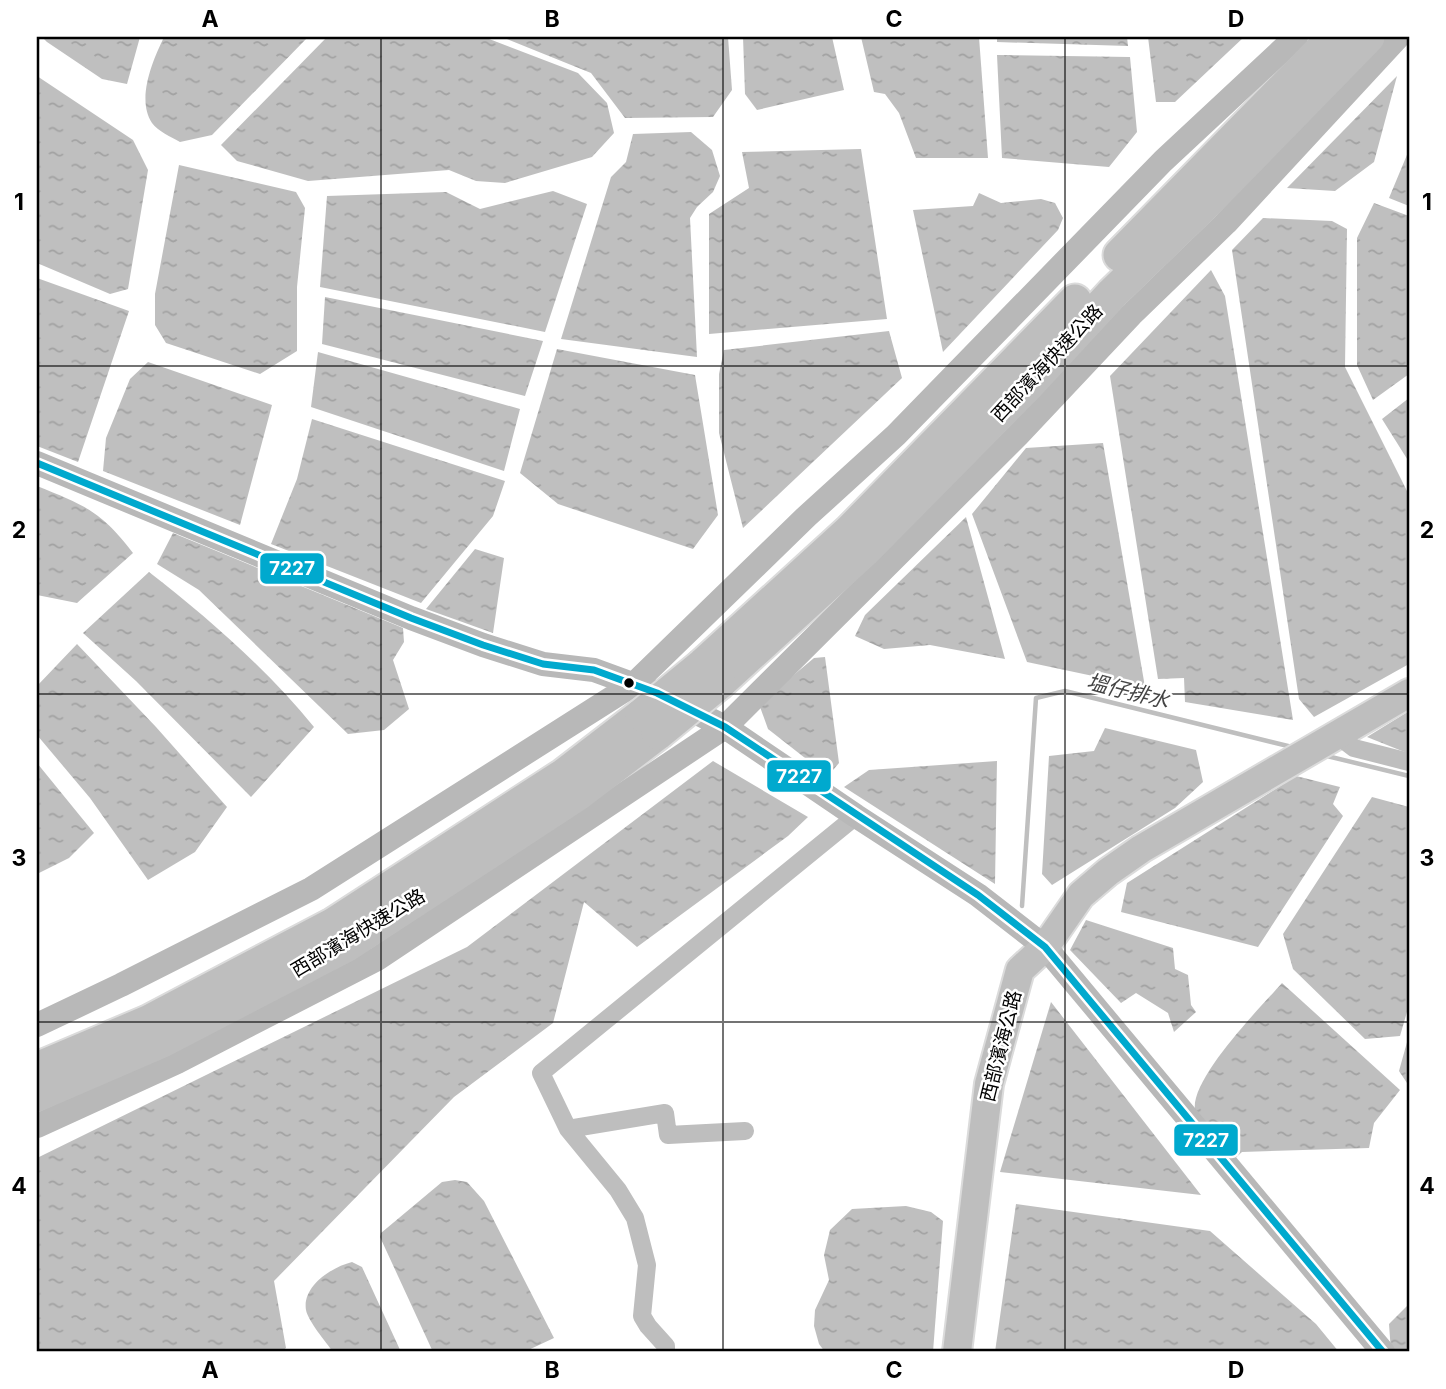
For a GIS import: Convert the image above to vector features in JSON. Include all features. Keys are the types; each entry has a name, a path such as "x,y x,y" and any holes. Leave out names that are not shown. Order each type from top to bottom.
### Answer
{"highway":[{"name":"西部濱海快速公路","path":"711,674 1335,37"},
{"name":"西部濱海快速公路","path":"711,674 866,549 1026,387 1113,293 1206,203 1368,37"},
{"path":"645,710 711,674"},
{"name":"西部濱海快速公路","path":"37,1069 148,1022 334,924 564,775 645,710"},
{"name":"西部濱海快速公路","path":"37,1095 162,1041 347,944 578,794 645,710"}],"main road":[{"name":"西部濱海公路","path":"957,1352 989,1084 1020,970 1045,947 1081,895 1108,872 1141,849 1409,692"}],"street":[{"path":"37,1025 311,889 645,710 807,516 896,435 1163,161 1296,37"},
{"path":"37,1126 177,1062 377,959 726,727 1009,445 1130,316 1226,223 1398,37"},
{"path":"37,463 411,618 543,664 594,670 645,710 726,727 978,895 1045,947 1383,1352"},
{"path":"1337,735 1354,748 1409,762"},
{"path":"666,1352 666,1346 642,1316 647,1265 635,1218 618,1190 568,1129 541,1073 856,816"},
{"path":"568,1129 665,1113 668,1135 745,1131"}],"water":[{"path":"42,37 140,37 127,84 102,79"},
{"path":"164,37 308,37 212,135 180,142 161,131 152,123 147,113 148,80"},
{"path":"327,37 484,37 578,73 607,103 614,133 592,157 505,183 476,181 449,170 308,181 237,161 221,145"},
{"path":"502,37 728,37 732,90 713,117 625,118 591,73"},
{"path":"743,37 832,37 844,90 757,110 745,94"},
{"path":"861,37 979,37 988,158 916,158 899,113 885,94 874,92"},
{"path":"997,37 1127,37 1128,46 997,42"},
{"path":"1148,37 1244,37 1175,102 1156,102"},
{"path":"997,55 1130,57 1137,132 1109,167 1002,158"},
{"path":"37,76 133,140 148,170 128,289 110,294 37,263"},
{"path":"1397,76 1374,162 1335,191 1287,188"},
{"path":"691,132 712,150 720,176 713,192 690,218 697,357 561,339 611,177 626,162 633,134"},
{"path":"861,149 887,319 709,334 709,214 749,188 742,152"},
{"path":"1409,150 1409,206 1389,198"},
{"path":"179,165 296,192 305,208 297,287 297,351 260,374 166,343 155,325 155,294"},
{"path":"553,191 587,204 545,332 320,287 327,196 446,192 480,209"},
{"path":"979,193 1001,203 1041,199 1055,203 1063,218 1058,230 943,352 913,210 973,206"},
{"path":"1374,203 1409,216 1409,374 1373,400 1357,365 1357,238"},
{"path":"1263,218 1332,221 1347,229 1345,367 1409,495 1409,664 1314,717 1299,699 1232,250"},
{"path":"1211,270 1225,296 1293,720 1185,702 1184,678 1158,679 1110,376"},
{"path":"37,278 129,311 78,462 37,446"},
{"path":"325,297 543,341 525,396 322,344"},
{"path":"889,331 902,378 743,528 719,433 719,374 724,350"},
{"path":"557,349 695,375 718,515 693,549 558,504 520,473"},
{"path":"318,352 520,409 504,471 311,407"},
{"path":"148,362 272,405 240,525 103,471 106,438 130,379"},
{"path":"1409,398 1409,462 1382,419"},
{"path":"312,419 505,481 493,516 421,603 271,544 297,479"},
{"path":"1103,443 1145,687 1027,662 972,514 1026,448"},
{"path":"37,486 91,511 111,527 133,553 77,603 37,595"},
{"path":"966,517 1005,659 930,645 884,649 855,636 865,615"},
{"path":"173,533 403,628 404,642 393,660 409,709 384,730 348,734 199,590 157,564"},
{"path":"475,549 504,558 493,633 426,609"},
{"path":"149,572 236,645 296,705 314,727 251,797 136,681 83,633"},
{"path":"77,644 227,807 195,852 148,880 90,798 37,735 37,686"},
{"path":"825,657 839,763 828,776 768,729 759,704 814,658"},
{"path":"1409,711 1409,752 1367,737"},
{"path":"1105,728 1196,750 1203,782 1175,808 1052,885 1042,874 1049,756 1094,751"},
{"path":"713,761 808,817 788,836 637,947 584,902 553,1023 454,1097 274,1281 286,1348 281,1352 37,1352 37,1158 467,947"},
{"path":"997,761 995,884 844,787 869,770"},
{"path":"37,763 94,833 69,858 37,874"},
{"path":"1296,776 1340,787 1333,804 1343,816 1258,947 1121,912 1127,883"},
{"path":"1372,797 1409,807 1409,1005 1400,1036 1365,1039 1293,969 1283,934"},
{"path":"1086,920 1173,948 1175,969 1188,975 1191,1005 1196,1012 1174,1032 1168,1013 1136,993 1121,1003 1070,950"},
{"path":"1282,983 1400,1090 1374,1123 1369,1148 1242,1152 1233,1160 1198,1119 1195,1101 1213,1065"},
{"path":"1051,1002 1201,1195 1000,1172"},
{"path":"1409,1035 1409,1086 1399,1071"},
{"path":"442,1182 467,1182 484,1201 554,1338 524,1352 433,1352 380,1237 381,1233"},
{"path":"1016,1204 1210,1231 1316,1324 1339,1352 995,1352"},
{"path":"906,1206 931,1212 943,1221 933,1352 825,1352 819,1344 814,1326 815,1310 829,1280 824,1255 830,1230 852,1209"},
{"path":"352,1262 362,1267 401,1352 333,1352 310,1320 306,1301 314,1286 328,1273"},
{"path":"1409,1304 1409,1352 1391,1352 1389,1324"}],"waterway":[{"name":"塭仔排水","path":"1022,906 1036,698 1065,691 1292,747"},
{"name":"塭仔排水","path":"1327,756 1409,776"}],"transit line":[{"name":"7227","path":"37,463 411,618 543,664 594,670 657,693 725,727 978,895 1045,947 1383,1352"}]}
